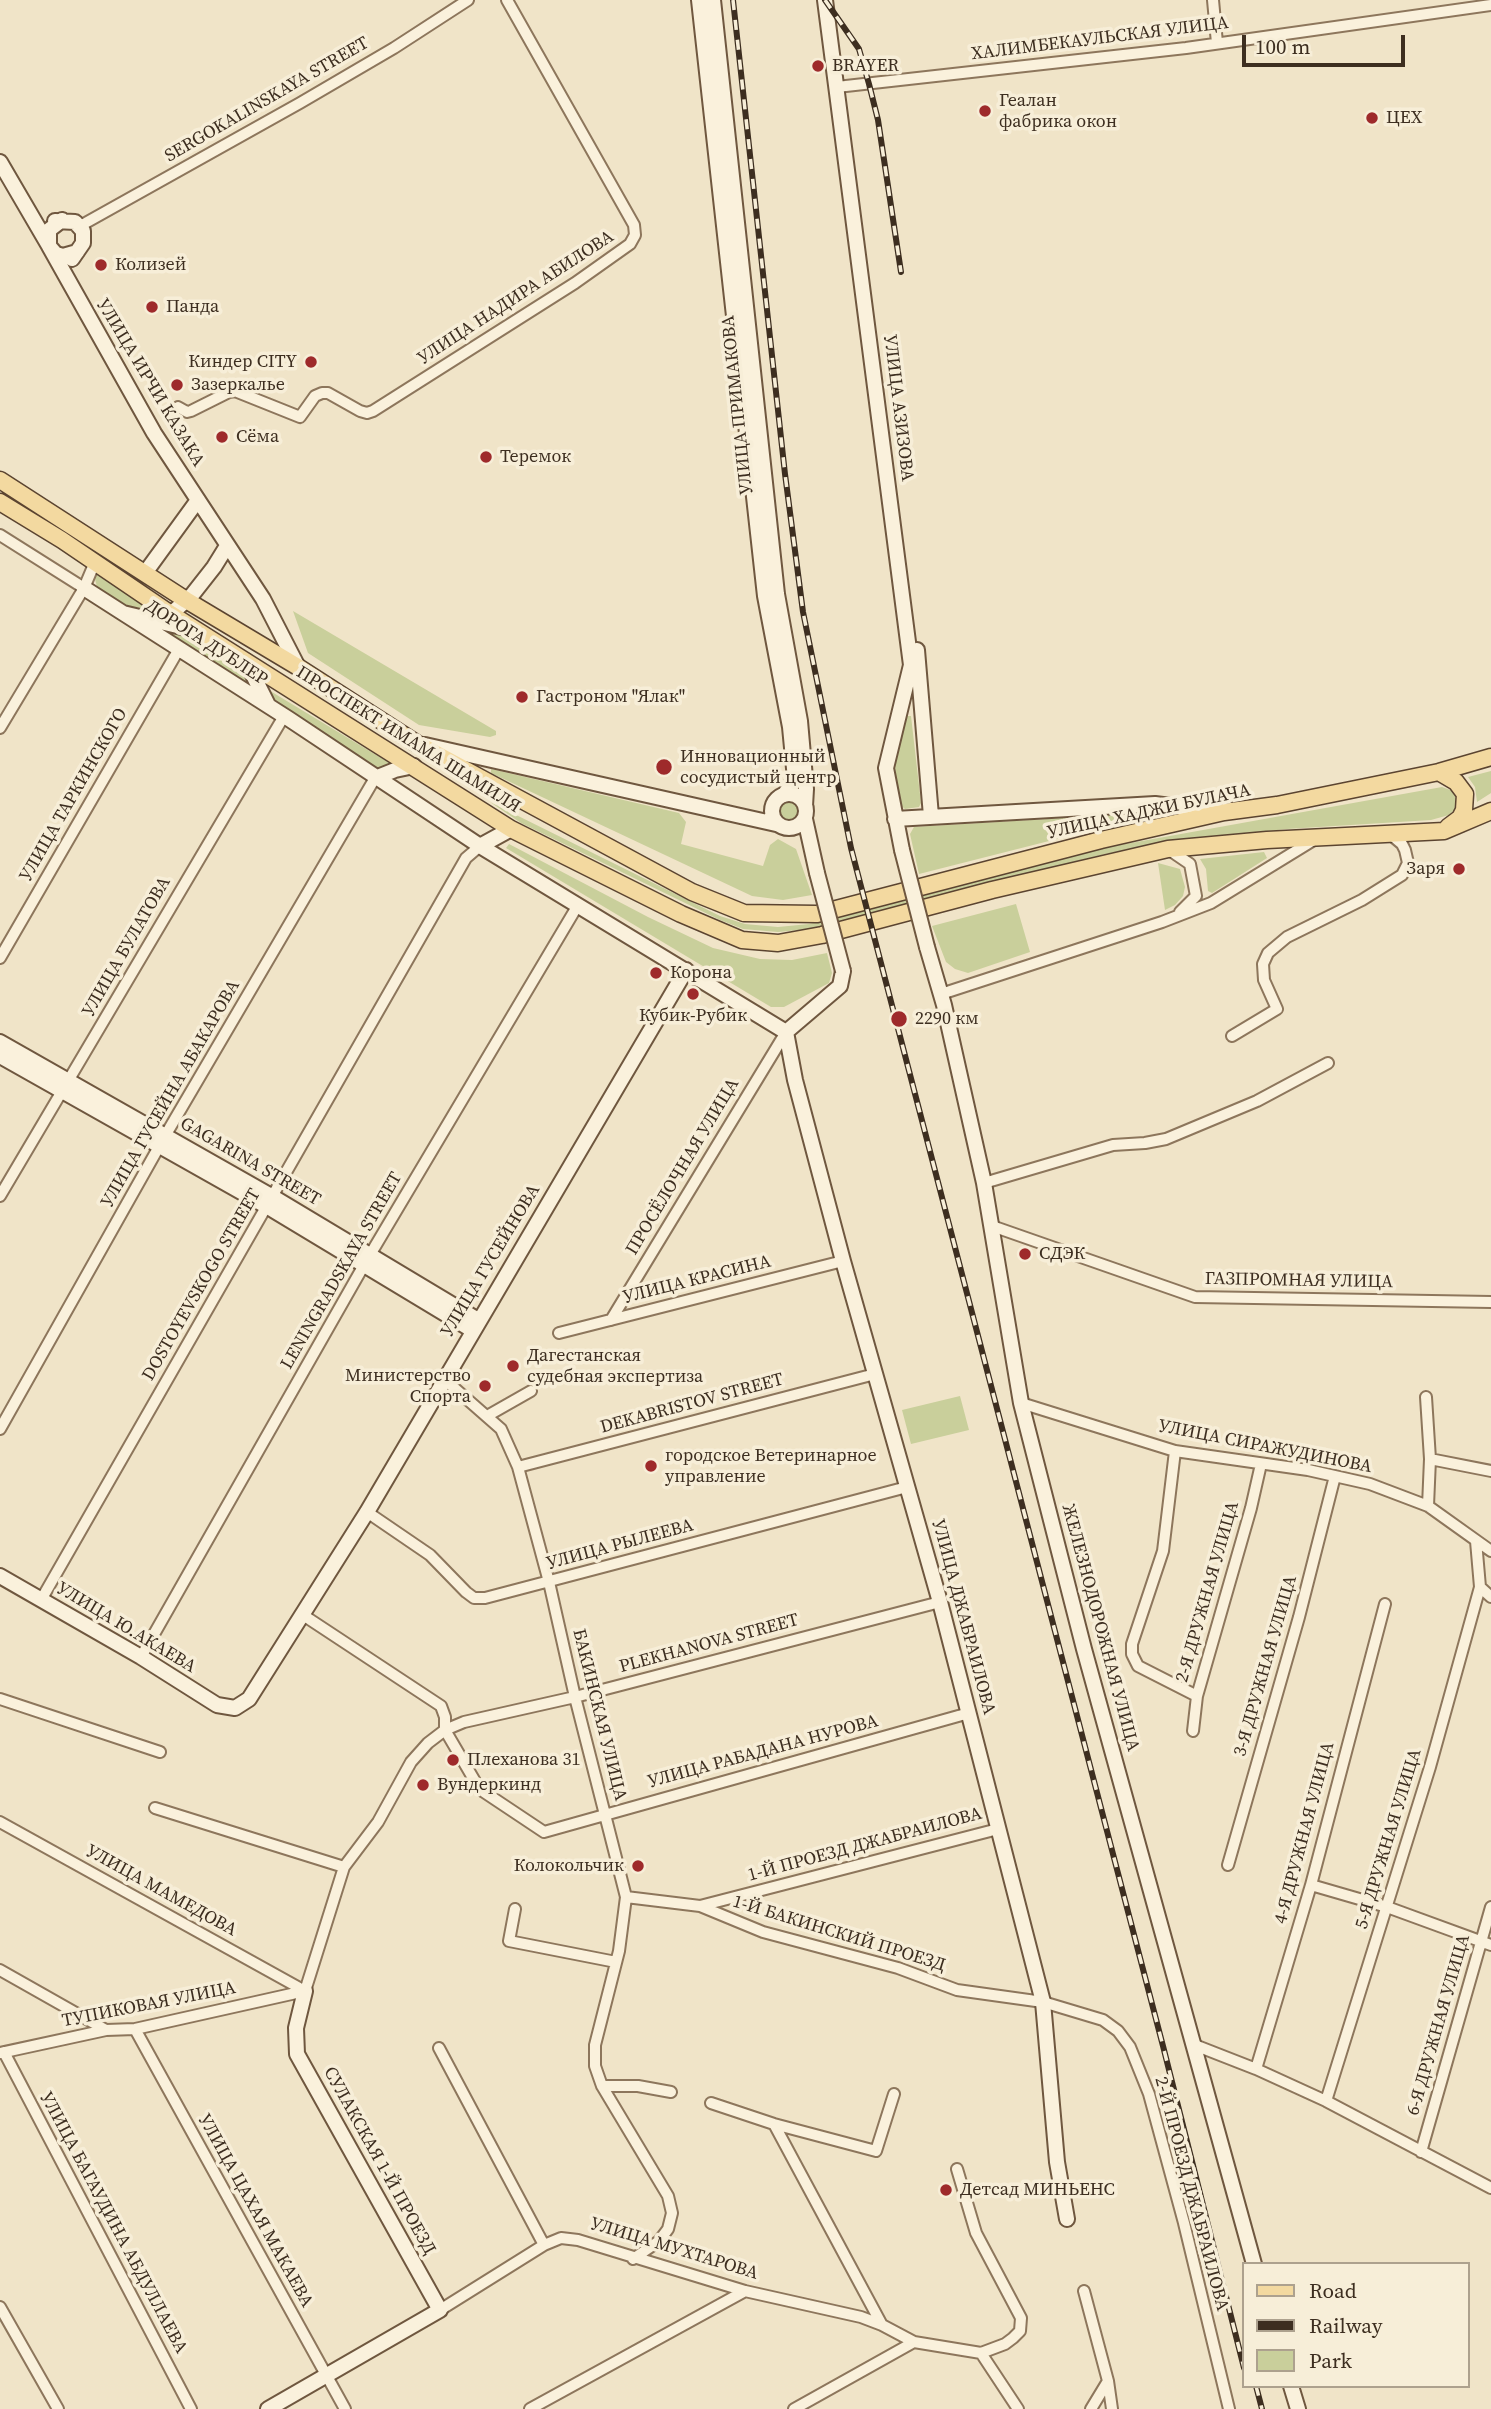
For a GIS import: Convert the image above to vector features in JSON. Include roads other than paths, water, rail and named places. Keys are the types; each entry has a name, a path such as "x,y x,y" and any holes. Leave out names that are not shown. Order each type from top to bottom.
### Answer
{"main road":[{"name":"УЛИЦА ПРИМАКОВА","path":"699,0 765,596 791,740 795,779 784,795"},
{"name":"УЛИЦА ПРИМАКОВА","path":"713,0 777,594 800,721 806,789 805,812"},
{"name":"УЛИЦА АЗИЗОВА","path":"825,0 841,86 915,665 931,816"},
{"name":"УЛИЦА АЗИЗОВА","path":"835,0 841,86"},
{"path":"0,162 49,246 56,254 63,256 77,253"},
{"path":"31,217 44,221 75,222 80,226 84,237 71,264 70,284"},
{"path":"49,246 49,230 62,220"},
{"name":"УЛИЦА ИРЧИ КАЗАКА","path":"49,246 154,433 263,599 298,667"},
{"name":"ПРОСПЕКТ ИМАМА ШАМИЛЯ","path":"0,480 416,743 692,892 744,913 817,914"},
{"path":"145,573 198,500"},
{"name":"ПРОСПЕКТ ИМАМА ШАМИЛЯ","path":"0,502 511,829 681,914 742,940 778,943 822,935 992,890 1168,849"},
{"path":"172,614 214,567 227,546"},
{"name":"ДОРОГА ДУБЛЕР","path":"85,588 269,706"},
{"path":"123,613 202,632"},
{"path":"246,661 269,706 480,846 786,1032 840,986 843,971 812,854 805,812 799,797 784,795 774,802 773,819 812,854"},
{"name":"УЛИЦА АЗИЗОВА","path":"915,665 886,768 902,850 927,947"},
{"name":"ПРОСПЕКТ ИМАМА ШАМИЛЯ","path":"416,743 781,826"},
{"path":"465,770 463,764 467,756 476,755"},
{"name":"УЛИЦА ХАДЖИ БУЛАЧА","path":"817,914 1101,839 1224,812 1277,805 1440,772 1491,757"},
{"path":"376,778 414,766"},
{"path":"1440,772 1456,782 1465,794 1464,810 1460,818 1444,831"},
{"path":"1155,804 1161,826"},
{"path":"895,819 1155,804 1224,812"},
{"name":"ПРОСПЕКТ ИМАМА ШАМИЛЯ","path":"737,816 757,814 772,808"},
{"path":"1168,849 1319,837 1444,831 1491,811"},
{"path":"781,826 800,825 805,812"},
{"path":"480,846 511,829"},
{"name":"ЖЕЛЕЗНОДОРОЖНАЯ УЛИЦА","path":"927,947 941,994 984,1183 1021,1403 1084,1649 1253,2262"},
{"name":"УЛИЦА ГУСЕЙНОВА","path":"235,1708 249,1699 367,1513 475,1325 686,970"},
{"name":"УЛИЦА ДЖАБРАИЛОВА","path":"786,1032 795,1080 843,1261 940,1602 1043,2002 1057,2162 1067,2219"},
{"name":"GAGARINA STREET","path":"0,1042 65,1086"},
{"name":"GAGARINA STREET","path":"0,1056 65,1086 163,1141 475,1325"},
{"name":"УЛИЦА Ю.АКАЕВА","path":"0,1576 141,1657 217,1705 235,1708"},
{"name":"СУЛАКСКАЯ 1-Й ПРОЕЗД","path":"305,1990 296,2028 297,2054 440,2310"},
{"name":"УЛИЦА МУХТАРОВА","path":"268,2409 440,2310"},
{"path":"1292,2388 1298,2409"}],"street":[{"name":"SERGOKALINSKAYA STREET","path":"80,226 312,96 468,0"},
{"name":"УЛИЦА НАДИРА АБИЛОВА","path":"178,407 187,412 191,411 236,391 300,417 316,396 322,393 328,393 360,411 373,411 575,283 630,244 635,234 634,225 507,0"},
{"path":"1213,0 1217,43"},
{"name":"ХАЛИМБЕКАУЛЬСКАЯ УЛИЦА","path":"841,86 1217,43 1491,5"},
{"path":"0,535 85,588"},
{"path":"0,729 85,588 96,562"},
{"name":"УЛИЦА ТАРКИНСКОГО","path":"0,958 179,649"},
{"name":"УЛИЦА БУЛАТОВА","path":"0,1196 284,716"},
{"name":"УЛИЦА ГУСЕЙНА АБАКАРОВА","path":"0,1429 163,1141 376,778"},
{"path":"1232,1036 1277,1009 1264,980 1263,964 1268,953 1287,937 1362,900 1402,875 1408,863 1405,850 1390,834"},
{"path":"941,994 1162,922 1211,903 1319,837"},
{"name":"DOSTOYEVSKOGO STREET","path":"41,1600 466,858 480,846"},
{"path":"1162,922 1179,914 1196,896 1191,864 1168,849"},
{"name":"LENINGRADSKAYA STREET","path":"141,1657 368,1260 578,905"},
{"name":"ПРОСЁЛОЧНАЯ УЛИЦА","path":"611,1320 786,1032"},
{"path":"984,1183 1113,1145 1166,1139 1257,1101 1328,1063"},
{"name":"ГАЗПРОМНАЯ УЛИЦА","path":"992,1226 1195,1297 1491,1303"},
{"name":"УЛИЦА КРАСИНА","path":"559,1333 843,1261"},
{"name":"DEKABRISTOV STREET","path":"518,1467 875,1374"},
{"name":"БАКИНСКАЯ УЛИЦА","path":"444,1379 502,1429 518,1467 626,1897 624,1924 595,2045 595,2066 602,2086 668,2196 672,2213 668,2229 659,2241 633,2259"},
{"path":"487,1416 531,1391"},
{"path":"1426,1396 1430,1459 1428,1506"},
{"name":"УЛИЦА СИРАЖУДИНОВА","path":"1021,1403 1175,1451 1370,1484 1428,1506 1491,1551"},
{"path":"1175,1451 1163,1550 1132,1644 1132,1654 1139,1666 1197,1696"},
{"path":"1430,1459 1491,1471"},
{"name":"2-Я ДРУЖНАЯ УЛИЦА","path":"1193,1731 1197,1696 1261,1464"},
{"name":"3-Я ДРУЖНАЯ УЛИЦА","path":"1228,1865 1299,1617 1335,1476"},
{"name":"УЛИЦА РЫЛЕЕВА","path":"367,1513 430,1555 474,1598 485,1598 907,1487"},
{"path":"1476,1541 1480,1587 1491,1597"},
{"name":"5-Я ДРУЖНАЯ УЛИЦА","path":"1326,2101 1430,1767 1480,1587"},
{"name":"PLEKHANOVA STREET","path":"305,1990 344,1867 378,1822 411,1762 428,1742 445,1730 464,1722 575,1698 940,1602"},
{"name":"4-Я ДРУЖНАЯ УЛИЦА","path":"1256,2069 1311,1885 1384,1604"},
{"path":"303,1615 429,1697 440,1706 445,1717 445,1730"},
{"path":"0,1699 160,1752"},
{"name":"УЛИЦА РАБАДАНА НУРОВА","path":"445,1730 484,1792 544,1832 969,1713"},
{"path":"155,1808 344,1867"},
{"name":"УЛИЦА МАМЕДОВА","path":"0,1822 305,1990"},
{"name":"1-Й ПРОЕЗД ДЖАБРАИЛОВА","path":"700,1906 998,1829"},
{"path":"1311,1885 1387,1907 1486,1943"},
{"name":"1-Й БАКИНСКИЙ ПРОЕЗД","path":"626,1897 700,1906 763,1932 898,1968 957,1990 1043,2002"},
{"name":"6-Я ДРУЖНАЯ УЛИЦА","path":"1421,2152 1486,1943 1491,1907"},
{"path":"515,1909 509,1941 616,1962"},
{"path":"0,1970 106,2030"},
{"name":"ТУПИКОВАЯ УЛИЦА","path":"2,2053 106,2030 135,2029 305,1990"},
{"name":"2-Й ПРОЕЗД ДЖАБРАИЛОВА","path":"1043,2002 1103,2020 1118,2031 1130,2047 1149,2094 1184,2223 1229,2409"},
{"path":"75,2037 81,2016"},
{"name":"УЛИЦА ЦАХАЯ МАКАЕВА","path":"135,2029 345,2409"},
{"path":"1192,2045 1256,2069 1326,2101 1491,2188"},
{"path":"439,2048 544,2245"},
{"name":"УЛИЦА БАГАУДИНА АБДУЛЛАЕВА","path":"2,2053 191,2409"},
{"path":"602,2086 638,2086 671,2092"},
{"path":"710,2103 774,2124 876,2151 894,2094"},
{"path":"774,2124 883,2325"},
{"path":"957,2169 976,2233 1021,2318 1020,2331 1013,2338 981,2353 1017,2409"},
{"name":"УЛИЦА МУХТАРОВА","path":"440,2310 544,2245 561,2238 578,2240 633,2259 745,2291 861,2317 883,2325 914,2342 981,2353"},
{"path":"530,2409 745,2291"},
{"path":"1084,2291 1108,2381 1112,2409"},
{"path":"0,2307 58,2409"},
{"path":"794,2409 914,2342"},
{"path":"1091,2409 1108,2381"}],"railway":[{"path":"733,0 785,474 803,612 851,848 1163,2046 1242,2360"},
{"path":"825,0 859,49 869,84 878,120 901,272"},
{"path":"1257,2388 1262,2409"}],"place":[{"name":"BRAYER","path":"818,66"},
{"name":"Геалан фабрика окон","path":"985,111"},
{"name":"ЦЕХ","path":"1372,118"},
{"name":"Колизей","path":"101,265"},
{"name":"Панда","path":"152,307"},
{"name":"Киндер CITY","path":"311,362"},
{"name":"Зазеркалье","path":"177,385"},
{"name":"Сёма","path":"222,437"},
{"name":"Теремок","path":"486,457"},
{"name":"Гастроном \"Ялак\"","path":"522,697"},
{"name":"Инновационный сосудистый центр","path":"664,767"},
{"name":"Заря","path":"1459,869"},
{"name":"Корона","path":"656,973"},
{"name":"Кубик-Рубик","path":"693,994"},
{"name":"2290 км","path":"899,1019"},
{"name":"СДЭК","path":"1025,1254"},
{"name":"Дагестанская судебная экспертиза","path":"513,1366"},
{"name":"Министерство Спорта","path":"485,1386"},
{"name":"городское Ветеринарное управление","path":"651,1466"},
{"name":"Плеханова 31","path":"453,1760"},
{"name":"Вундеркинд","path":"423,1785"},
{"name":"Колокольчик","path":"638,1866"},
{"name":"Детсад МИНЬЕНС","path":"946,2190"}]}
